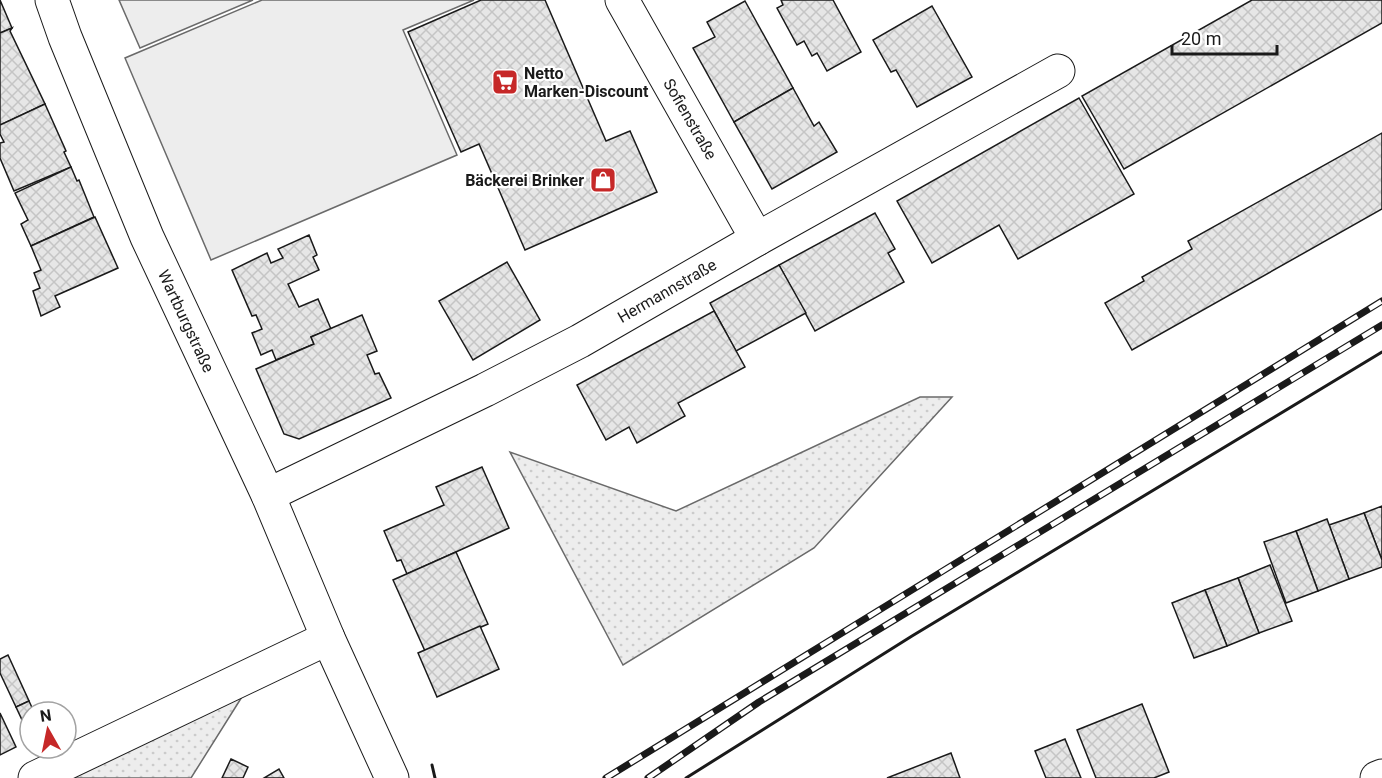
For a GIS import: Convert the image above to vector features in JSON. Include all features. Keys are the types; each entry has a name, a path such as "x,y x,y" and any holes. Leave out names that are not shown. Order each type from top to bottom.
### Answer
{"street":[{"name":"Wartburgstraße","path":"52,0 77,69 147,237 268,495 328,638 392,778"},
{"name":"Sofienstraße","path":"622,0 757,239"},
{"name":"Hermannstraße","path":"268,495 485,390 580,341 1058,71"},
{"path":"35,778 328,638"},
{"path":"1377,778 1382,776"}],"shaded area":[{"path":"119,0 253,0 140,48"},
{"path":"262,0 474,0 403,30 457,155 211,260 125,58"},
{"path":"920,397 952,397 814,548 623,665 510,452 676,511"},
{"path":"245,692 191,778 69,778"}],"building":[{"path":"0,0 12,28 0,33"},
{"name":"Netto Marken-Discount","path":"481,0 545,0 606,141 630,131 657,192 525,250 479,144 461,152 408,32"},
{"path":"781,0 833,0 861,52 827,71 817,53 812,56 804,41 797,45 777,8 783,5"},
{"path":"1252,0 1382,0 1382,23 1124,169 1082,96"},
{"path":"745,1 793,88 734,122 693,48 715,37 707,22"},
{"path":"932,6 972,77 917,107 896,70 891,72 873,40"},
{"path":"12,28 10,31 45,104 0,125 0,33"},
{"path":"793,88 814,126 819,122 837,152 772,189 734,122"},
{"path":"1079,98 1134,194 1018,259 999,225 932,263 897,201"},
{"path":"45,104 71,167 14,191 0,158 0,143 4,142 0,134 0,125"},
{"path":"1382,133 1382,209 1132,350 1105,303 1144,281 1142,277 1192,249 1188,241"},
{"path":"71,167 77,181 79,180 94,217 31,246 21,224 28,220 15,193"},
{"path":"875,213 895,249 888,253 904,282 815,331 779,265"},
{"path":"95,217 118,268 55,296 60,307 41,316 33,291 40,288 34,273 41,270 31,246"},
{"path":"309,235 317,255 313,257 319,270 288,284 299,307 318,299 331,329 311,337 314,344 276,360 272,350 261,355 252,333 262,329 256,315 252,316 232,270 267,253 271,263 283,258 278,249"},
{"path":"507,262 540,320 473,360 439,301"},
{"path":"779,265 806,313 736,351 710,303"},
{"path":"714,311 745,367 678,403 685,416 637,443 629,427 606,440 577,385"},
{"path":"362,315 377,351 367,355 375,374 379,373 391,398 299,439 284,434 256,369 314,344 311,337"},
{"path":"482,467 509,528 407,574 401,560 397,561 384,531 444,505 436,487"},
{"path":"1382,506 1382,560 1364,513"},
{"path":"1364,513 1382,560 1382,567 1349,579 1329,525"},
{"path":"1327,519 1349,579 1318,591 1296,531"},
{"path":"1296,531 1318,591 1286,603 1264,542"},
{"path":"456,552 488,624 425,651 393,580"},
{"path":"1270,565 1292,621 1259,633 1238,578"},
{"path":"1238,578 1259,633 1227,646 1205,590"},
{"path":"1205,590 1227,646 1194,658 1172,603"},
{"path":"480,626 499,669 437,697 418,653"},
{"path":"8,655 29,700 18,700 16,707 0,673 0,659"},
{"path":"1142,704 1169,772 1154,778 1096,778 1077,730"},
{"path":"0,713 16,747 0,755"},
{"path":"1065,739 1081,778 1046,778 1035,751"},
{"path":"951,753 960,778 887,778"},
{"path":"231,759 248,767 243,778 222,778"},
{"path":"279,769 284,778 264,778"}],"railway":[{"path":"606,778 1382,301"},
{"path":"648,778 759,702 1382,325"}],"wall":[{"path":"686,778 912,636 1382,352"},
{"path":"432,765 435,778"}],"place":[{"name":"Netto Marken-Discount","path":"505,82"},
{"name":"Bäckerei Brinker","path":"603,180"}]}
